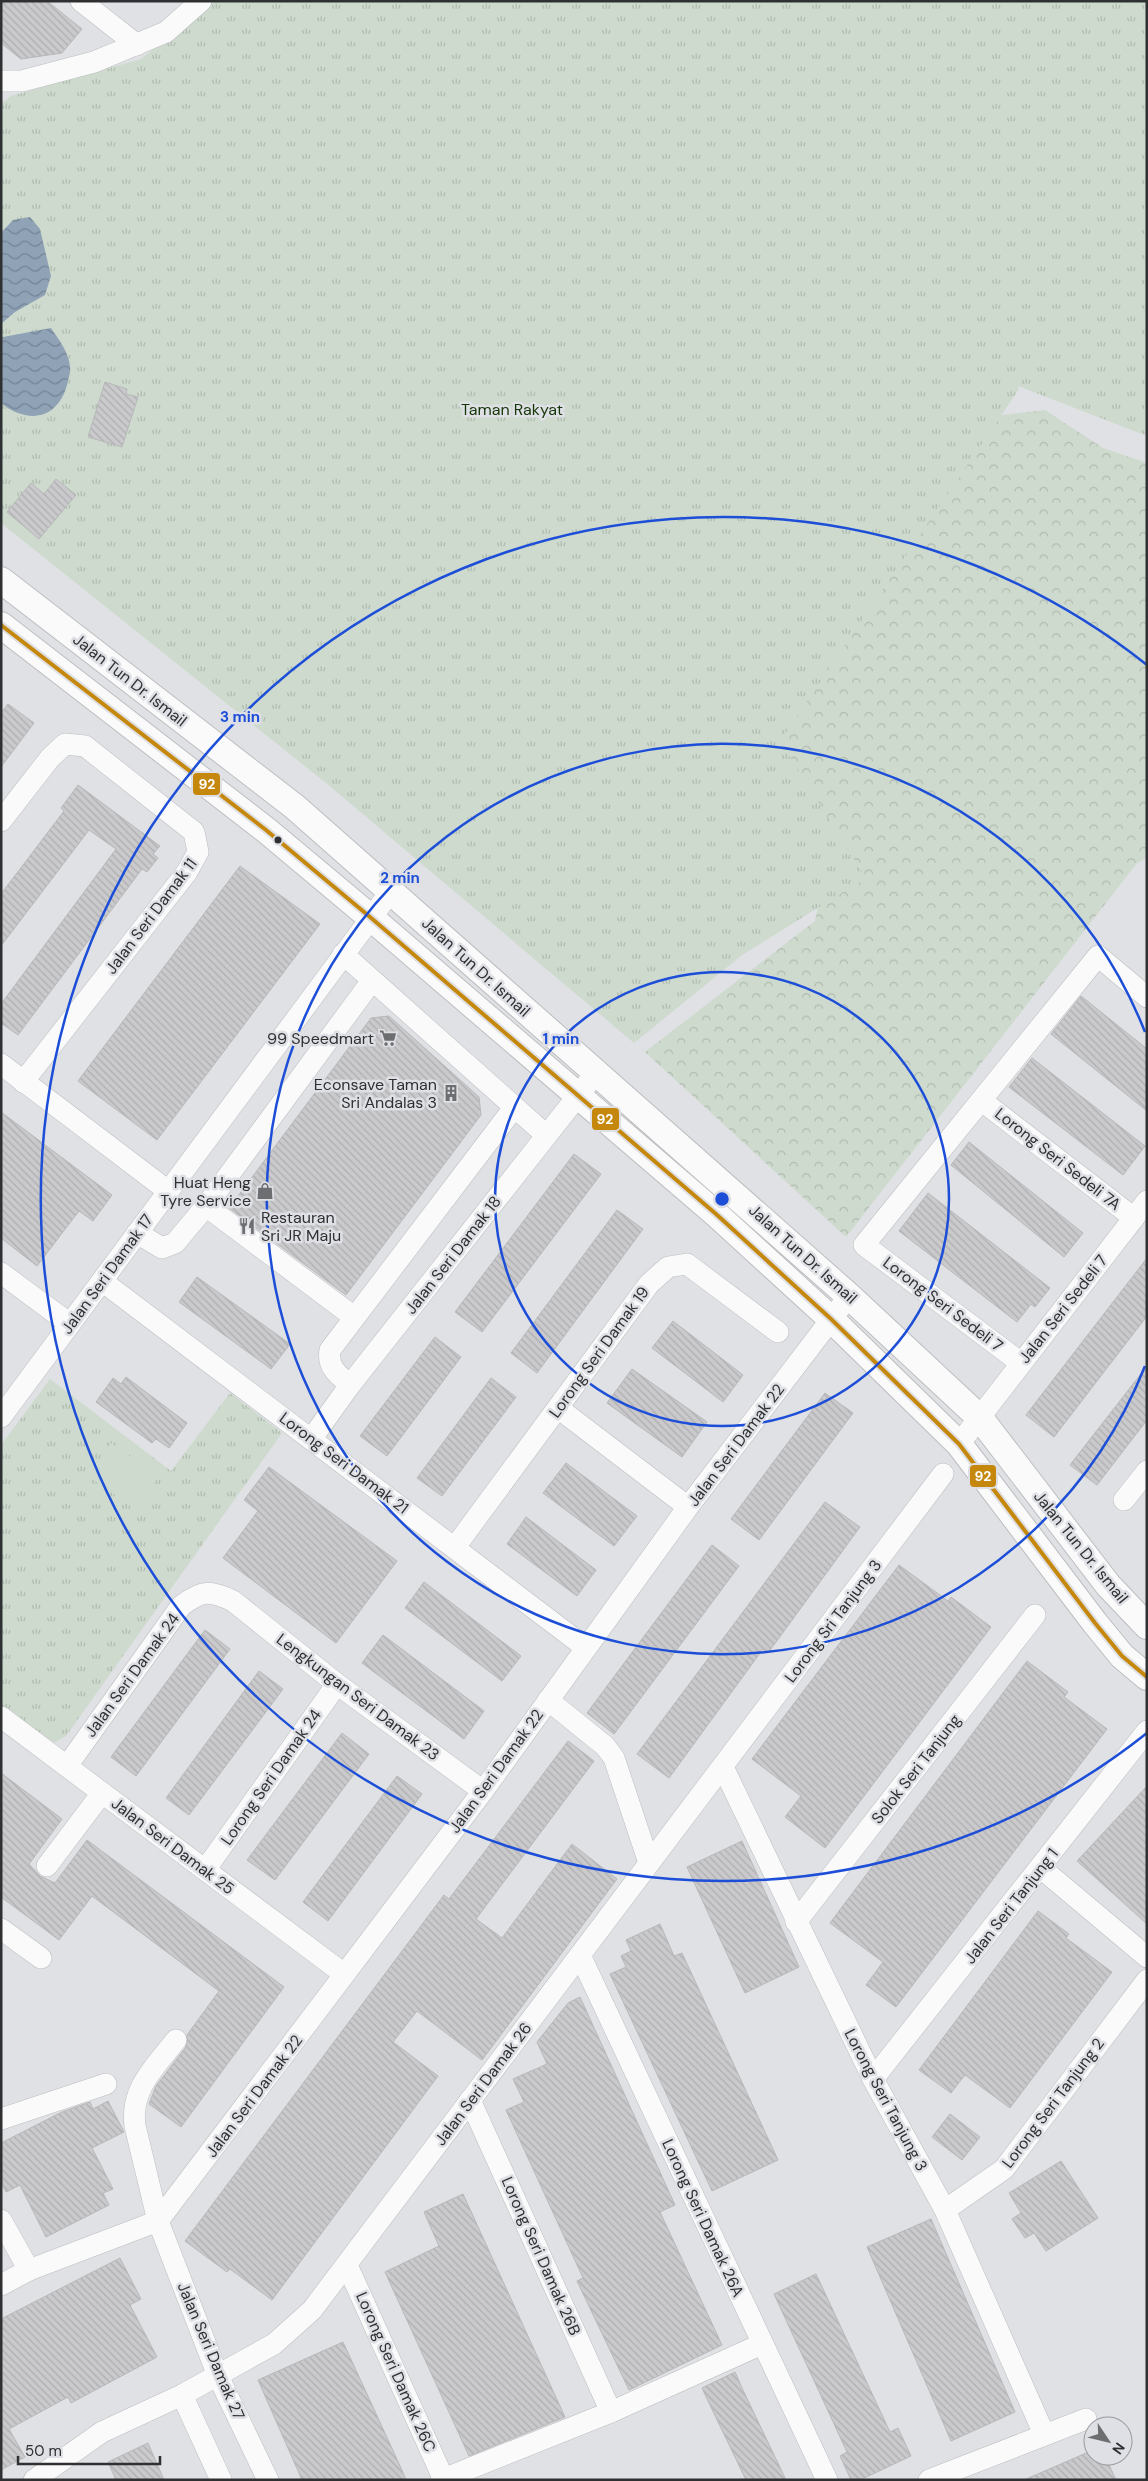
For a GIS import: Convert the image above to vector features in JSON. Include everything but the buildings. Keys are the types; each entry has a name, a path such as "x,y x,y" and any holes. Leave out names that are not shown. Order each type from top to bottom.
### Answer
{"street":[{"path":"81,1 137,45"},
{"path":"1,81 22,81 76,67 137,45 166,32 201,1"},
{"name":"Jalan Tun Dr. Ismail","path":"1,580 295,807 595,1074 737,1195 849,1296 980,1418 1108,1585 1147,1626"},
{"name":"Jalan Tun Dr. Ismail","path":"1,626 266,830 716,1214 831,1319 959,1444 1095,1624 1122,1656 1147,1677"},
{"name":"Jalan Seri Damak 11","path":"1,821 50,758 65,744 85,746 194,832 198,852 187,872 23,1082"},
{"name":"Jalan Seri Damak 17","path":"1,1417 391,891"},
{"path":"343,954 371,982 546,1135"},
{"path":"982,1101 1098,956 1147,997"},
{"path":"137,1234 162,1248 175,1243 206,1206 371,982"},
{"path":"1,1064 168,1192"},
{"name":"Jalan Seri Damak 18","path":"312,1438 350,1385 595,1074"},
{"name":"Lorong Seri Sedeli 7A","path":"982,1101 1134,1218"},
{"name":"Lorong Seri Sedeli 7","path":"982,1101 864,1245 1021,1363"},
{"path":"350,1385 332,1368 328,1358 330,1350 514,1108"},
{"name":"Jalan Seri Sedeli 7","path":"959,1444 1147,1202"},
{"path":"206,1206 354,1317"},
{"name":"Lorong Seri Damak 19","path":"455,1547 649,1284 668,1267 687,1264 778,1332"},
{"path":"1,1273 70,1324"},
{"name":"Lorong Seri Damak 21","path":"102,1281 312,1438 585,1647"},
{"name":"Jalan Seri Damak 22","path":"158,2221 483,1791 688,1506 849,1296"},
{"path":"558,1408 688,1506"},
{"path":"1124,1500 1147,1471"},
{"name":"Lorong Sri Tanjung 3","path":"724,1767 942,1474"},
{"name":"Jalan Seri Damak 24","path":"66,1766 181,1606 197,1594 216,1593 233,1601"},
{"name":"Lengkungan Seri Damak 23","path":"233,1601 337,1684 483,1791"},
{"name":"Solok Seri Tanjung","path":"796,1922 1035,1615"},
{"name":"Lorong Seri Damak 24","path":"205,1870 337,1684"},
{"path":"548,1700 605,1746 614,1758 649,1863"},
{"name":"Jalan Seri Damak 25","path":"1,1717 344,1974"},
{"name":"Jalan Seri Tanjung 1","path":"873,2080 1144,1738"},
{"name":"Jalan Seri Damak 26","path":"34,2480 102,2432 182,2395 274,2344 312,2310 649,1863 724,1767"},
{"name":"Lorong Seri Tanjung 3","path":"724,1767 796,1922 873,2080 945,2210 1044,2434"},
{"path":"47,1866 102,1792"},
{"path":"1040,1868 1147,1957"},
{"path":"1,1929 41,1958"},
{"name":"Lorong Seri Damak 26A","path":"580,1956 827,2480"},
{"name":"Lorong Seri Tanjung 2","path":"945,2210 1004,2169 1147,1980"},
{"name":"Jalan Seri Damak 27","path":"176,2040 137,2093 133,2112 158,2221 218,2376 268,2480"},
{"path":"1,2119 106,2084"},
{"name":"Lorong Seri Damak 26B","path":"470,2100 611,2412"},
{"path":"1,2220 29,2270"},
{"path":"1,2285 29,2270 158,2221"},
{"name":"Lorong Seri Damak 26C","path":"347,2265 443,2479"},
{"path":"443,2479 611,2412 762,2344"},
{"path":"182,2395 221,2480"},
{"path":"929,2480 957,2476 1044,2434 1083,2420"}],"green space":[{"name":"Taman Rakyat","path":"213,1 1147,1 1147,436 1018,386 1019,389 780,741 866,878 742,955 634,1043 326,783 1,523 1,104 11,96 141,59"},
{"path":"1147,1 997,288 985,417 1045,410 1103,448 1147,463 1147,858 1137,863 846,1237 645,1052 815,921 826,872 268,147"},
{"path":"50,1379 171,1471 230,1393 282,1433 66,1736 55,1742 39,1739 1,1710 1,1445"},
{"path":"111,1443 159,1476 136,1510 88,1476"}],"water":[{"path":"30,217 40,229 51,276 45,295 15,312 1,324 1,233 13,220"},
{"path":"51,328 63,346 69,361 70,372 64,394 51,410 42,414 33,416 12,410 1,403 1,334 3,337"}],"transit line":[{"name":"92","path":"1,625 266,830 716,1214 831,1319 959,1444 1095,1623 1122,1656 1147,1677"}],"place":[{"name":"99 Speedmart","path":"388,1038"},
{"name":"Econsave Taman Sri Andalas 3","path":"451,1093"},
{"name":"Huat Heng Tyre Service","path":"265,1191"},
{"name":"Restauran Sri JR Maju","path":"247,1226"}]}
